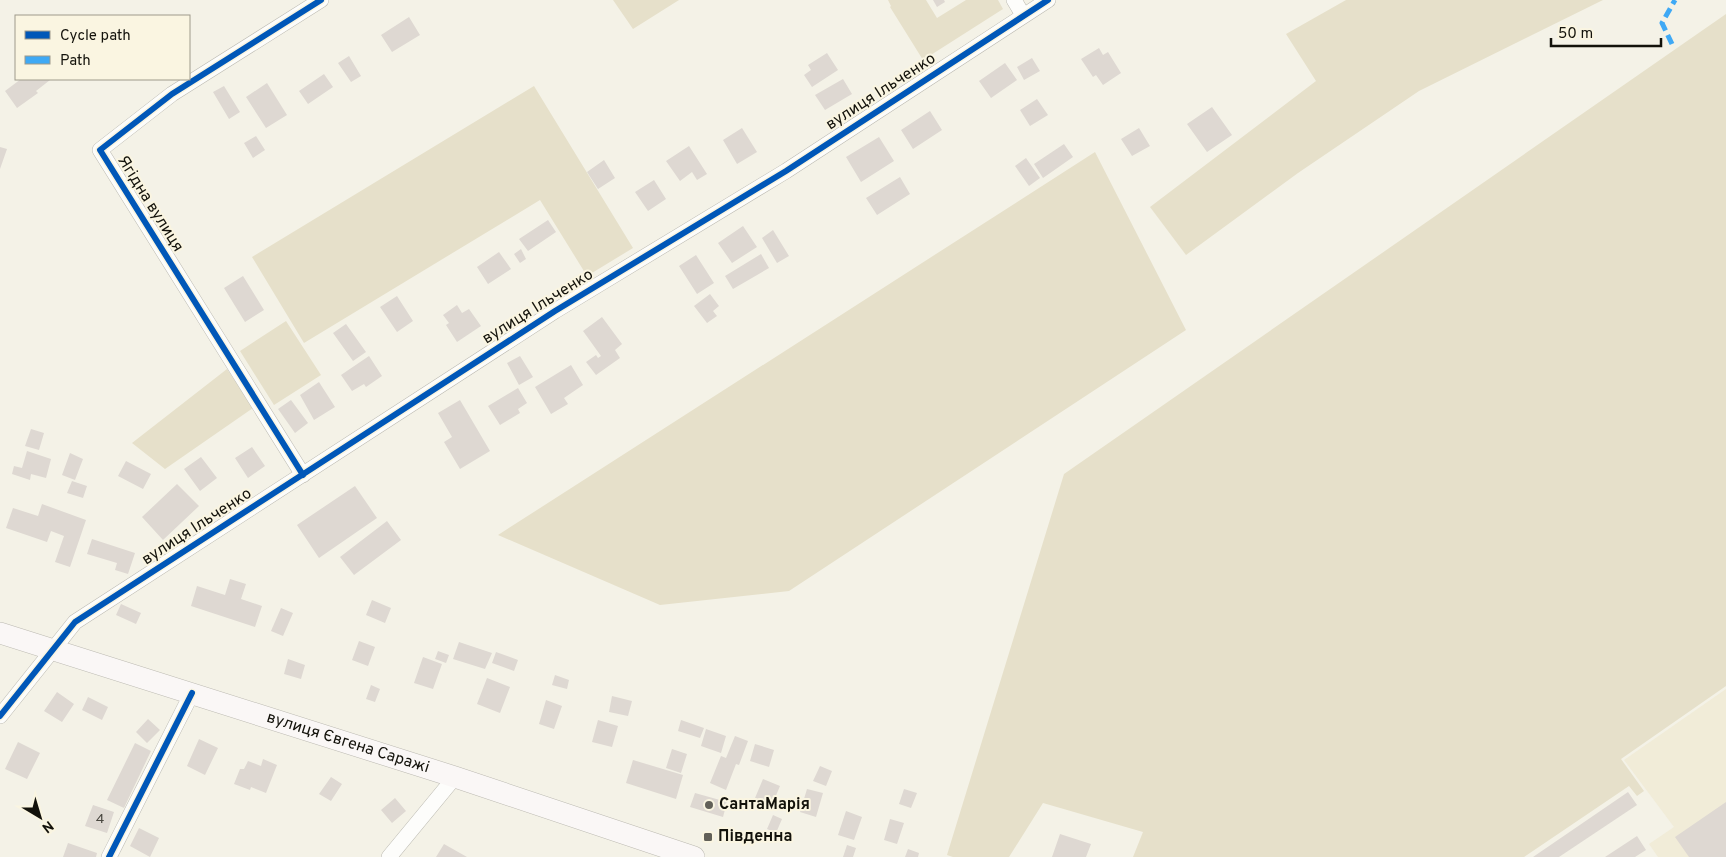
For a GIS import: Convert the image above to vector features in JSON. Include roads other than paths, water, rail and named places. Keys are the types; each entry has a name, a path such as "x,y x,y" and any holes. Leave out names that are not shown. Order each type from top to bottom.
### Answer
{"main road":[{"name":"вулиця Євгена Саражі","path":"0,633 455,777 682,855"}],"street":[{"name":"Ягідна вулиця","path":"303,475 100,150 172,94 322,0"},
{"path":"1014,0 1023,15"},
{"name":"вулиця Ільченко","path":"0,716 75,622 555,311 795,165 1048,0"},
{"path":"109,857 192,693"},
{"path":"389,857 455,777"}],"place":[{"name":"СантаМарія","path":"709,805"},
{"name":"Південна","path":"708,837"}]}
